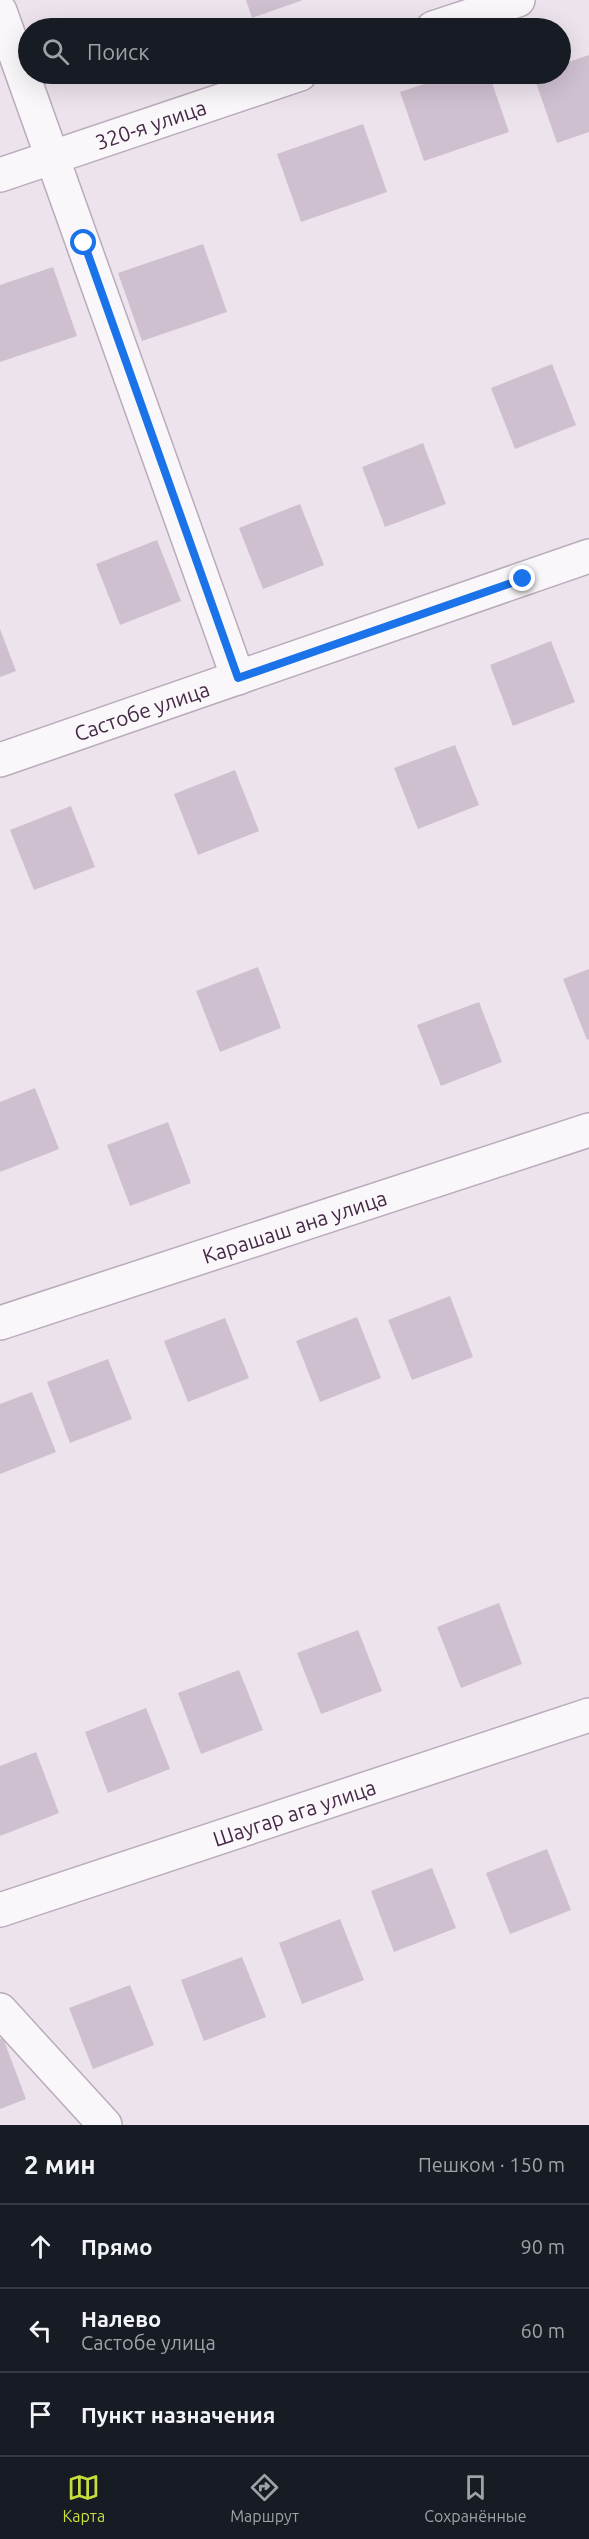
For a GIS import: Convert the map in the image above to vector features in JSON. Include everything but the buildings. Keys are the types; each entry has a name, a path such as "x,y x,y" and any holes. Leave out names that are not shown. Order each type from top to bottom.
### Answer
{"street":[{"path":"464,18 518,0"},
{"path":"0,11 18,61"},
{"path":"26,84 238,678"},
{"name":"320-я улица","path":"0,175 270,84"},
{"name":"Састобе улица","path":"0,760 589,556"},
{"name":"Карашаш ана улица","path":"0,1323 589,1130"},
{"name":"Шаугар ага улица","path":"0,1910 589,1715"},
{"path":"0,2010 105,2125"}],"route":[{"path":"84,243 238,678 523,579"}]}
